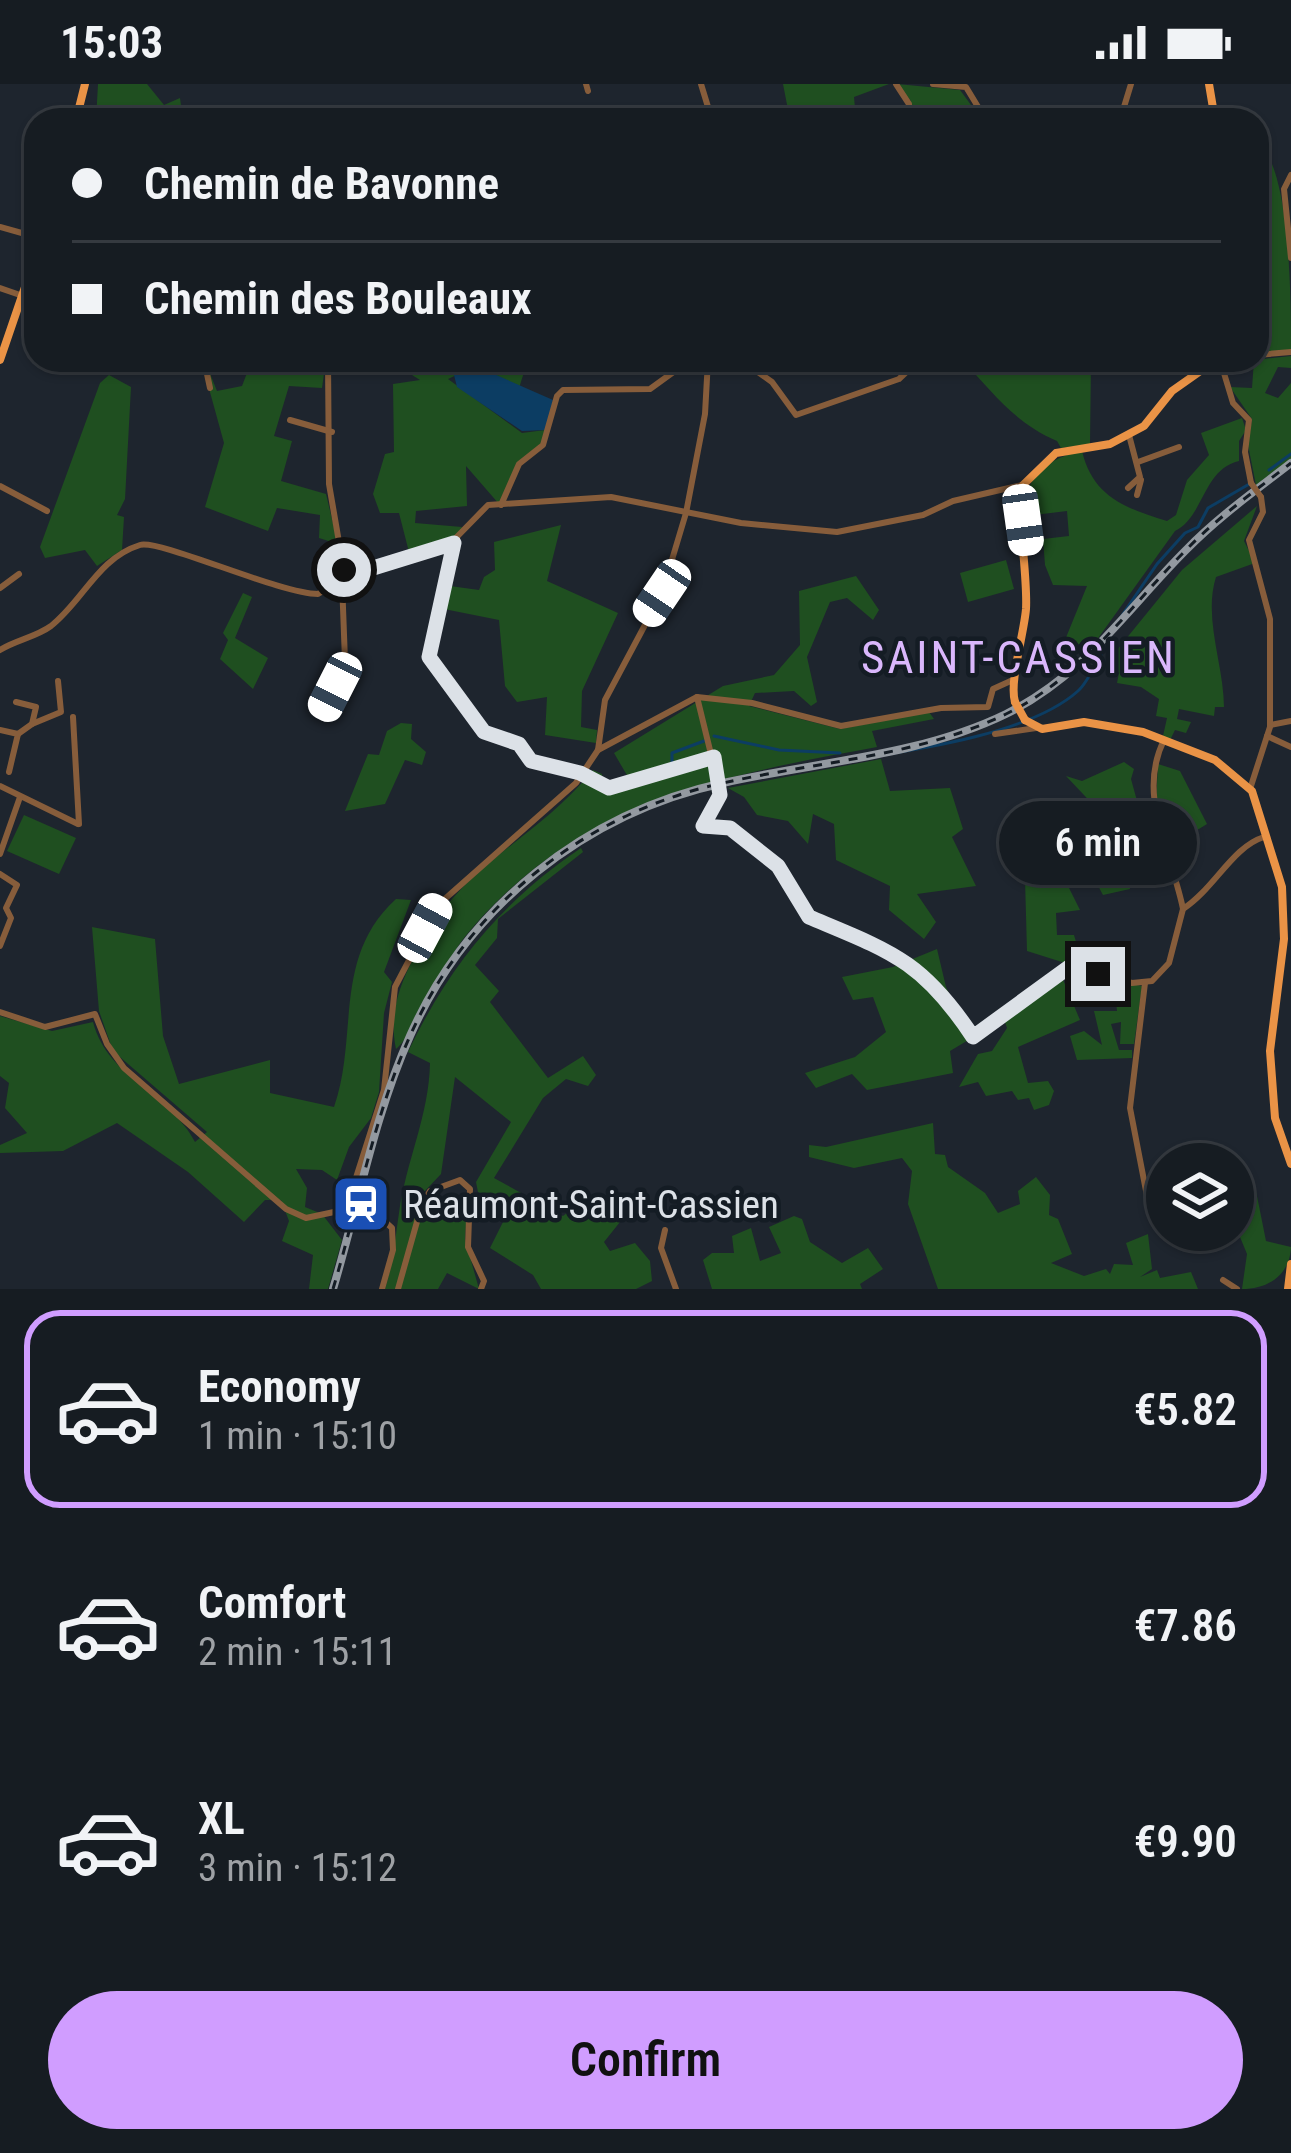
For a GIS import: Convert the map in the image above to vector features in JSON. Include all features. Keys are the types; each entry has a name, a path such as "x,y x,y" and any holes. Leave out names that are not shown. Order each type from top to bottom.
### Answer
{"main road":[{"path":"0,360 24,290"},
{"path":"1199,372 1178,385 1154,418 1130,435 1056,453 1023,485 1026,605 1015,703 1036,728 1105,724 1164,740 1214,760 1250,789 1282,887 1284,939 1270,1051 1274,1118 1291,1164"},
{"path":"1286,1287 1291,1264"}],"street":[{"path":"933,84 966,87 979,108"},
{"path":"1291,176 1284,189 1291,258"},
{"path":"0,288 22,296"},
{"path":"207,372 210,388"},
{"path":"324,709 345,661 343,579 329,484 332,432 326,372"},
{"path":"501,505 519,464 543,445 556,396 563,390 650,389 673,372"},
{"path":"351,1210 384,1090 395,987 429,920 443,897 582,775 598,750 605,700 662,593 686,513 705,414 707,372"},
{"path":"758,372 772,382 796,415 899,379 906,372"},
{"path":"1222,372 1233,403 1249,420 1245,452 1263,512 1249,540 1270,619 1270,725 1250,789"},
{"path":"290,420 332,432"},
{"path":"1130,435 1140,477 1137,495"},
{"path":"1138,462 1179,447"},
{"path":"1127,488 1140,477"},
{"path":"714,757 609,788 531,761 519,744 484,732 431,663 428,650 454,543 484,506 599,496 686,513 837,532 1023,485"},
{"path":"0,486 46,511"},
{"path":"0,650 51,626 93,577 133,548 160,544 204,564 309,595 454,543"},
{"path":"0,588 19,574"},
{"path":"598,750 697,697 752,703 812,723 858,726 941,708 988,707 993,689 1015,679"},
{"path":"9,772 18,734 61,712 58,681"},
{"path":"697,697 720,795 703,826 730,828 778,866 809,917 850,929 906,961 944,992 976,1038 1069,967 1145,983"},
{"path":"16,701 36,707 32,724"},
{"path":"0,786 79,824 73,717"},
{"path":"1270,725 1291,721"},
{"path":"995,734 1036,728"},
{"path":"0,730 18,734"},
{"path":"1268,736 1291,747"},
{"path":"1146,1191 1130,1108 1145,983 1169,963 1183,909 1154,803 1154,760 1164,740"},
{"path":"0,854 20,797"},
{"path":"1183,909 1211,889 1247,842 1264,837"},
{"path":"0,874 17,885 6,908 11,918 0,946"},
{"path":"0,1012 45,1027 95,1014 107,1044 124,1068 286,1209 317,1218 351,1210 382,1218 392,1228 393,1250 382,1289"},
{"path":"398,1289 422,1204 430,1191 447,1180 460,1180 470,1189 468,1247 484,1281 482,1289"},
{"path":"665,1230 661,1248 676,1289"},
{"path":"1223,1280 1237,1289"}],"green space":[{"path":"98,84 147,84 164,105 180,98 181,108 97,108"},
{"path":"783,84 889,84 854,97 855,108 788,108"},
{"path":"897,84 960,90 973,108 911,108 911,101"},
{"path":"1269,158 1283,206 1291,351 1269,352"},
{"path":"1291,356 1291,368 1278,367 1265,393 1278,398 1291,383 1291,459 1256,485 1248,445 1252,419 1230,387 1252,388 1253,372 1269,372 1269,358"},
{"path":"209,372 217,391 242,386 247,372 324,372 322,388 289,386 274,436 292,441 281,481 326,494 338,544 319,538 320,515 277,508 268,531 205,507 224,443 205,374"},
{"path":"407,372 524,372 519,388 474,373 448,379 522,433 545,430 542,443 520,460 499,504 466,466 467,506 416,511 415,523 462,527 458,537 410,556 399,513 380,513 373,494 385,454 394,452 393,384 420,380"},
{"path":"973,372 1091,372 1090,444 1061,448"},
{"path":"109,375 131,387 125,499 117,515 124,517 122,550 97,566 85,550 45,558 40,547 100,383"},
{"path":"1242,418 1246,430 1239,441 1239,461 1218,473 1192,515 1175,531 1091,648 1065,640 1087,586 1053,585 1043,539 1069,536 1067,511 1026,516 1028,491 1039,472 1057,459 1082,451 1103,490 1138,511 1167,521 1176,515 1187,480 1209,455 1201,433"},
{"path":"1257,506 1244,541 1255,563 1216,577 1213,593 1224,707 1215,707 1214,716 1179,709 1177,719 1191,722 1186,733 1175,730 1170,740 1163,736 1167,718 1156,716 1159,699 1141,687 1117,683 1119,673 1108,661 1182,570"},
{"path":"561,525 547,581 618,613 582,691 581,727 597,730 596,743 545,735 547,697 517,702 505,686 499,620 444,609 450,586 479,590 484,577 495,570 494,542"},
{"path":"1006,560 1014,589 968,602 960,573"},
{"path":"856,576 879,610 873,620 847,598 830,602 807,657 817,702 811,706 794,691 755,693 749,706 840,729 929,712 934,719 872,731 877,747 761,770 654,802 556,852 511,888 468,933 396,1049 394,1014 403,981 452,899 570,796 593,770 602,774 604,793 705,762 628,777 614,753 723,686 774,675 800,645 799,591"},
{"path":"243,593 252,597 235,638 268,658 253,689 220,659 228,640 223,633"},
{"path":"401,723 412,724 411,739 426,752 422,765 405,760 385,804 345,811 368,754 379,755 387,731"},
{"path":"881,759 890,791 950,788 963,829 952,837 976,886 917,894 936,922 924,939 889,910 890,886 836,860 834,824 813,814 808,844 788,821 757,815 744,797 728,788"},
{"path":"1124,762 1134,769 1131,779 1142,819 1132,826 1138,843 1160,836 1168,862 1126,869 1130,889 1103,895 1083,858 1105,827 1101,813 1066,776 1082,781"},
{"path":"1158,764 1180,771 1207,824 1181,840 1162,834 1156,804"},
{"path":"24,815 76,838 59,874 7,851"},
{"path":"581,848 583,852 498,919 497,938 475,965 499,991 490,1002 548,1078 583,1056 596,1075 588,1086 566,1079 543,1098 494,1178 563,1216 583,1200 607,1219 620,1222 604,1242 610,1251 635,1243 650,1261 652,1281 636,1289 541,1289 533,1275 490,1248 512,1204 478,1192 476,1182 511,1122 455,1077 441,1174 423,1193 426,1206 467,1209 465,1239 479,1289 447,1273 438,1289 385,1289 429,1083 430,1063 408,1052 441,991 480,938 502,913 526,890"},
{"path":"1062,874 1080,910 1056,913 1057,935 1074,935 1084,969 1027,951 1025,879"},
{"path":"396,899 411,900 384,972 392,982 384,1013 379,1092 371,1118 349,1147 337,1180 322,1170 296,1169 307,1188 305,1207 322,1214 342,1240 328,1289 309,1289 313,1255 282,1241 289,1221 281,1200 265,1200 244,1222 188,1172 117,1123 63,1151 0,1153 0,1145 27,1133 5,1108 9,1083 0,1076 0,1016 52,1031 93,1022 112,1058 171,1111 195,1142 207,1132 113,1051 99,1011 92,927 155,939 163,1036 179,1084 270,1060 270,1093 334,1107 355,972 376,922"},
{"path":"937,949 946,987 970,1039 950,1051 953,1073 867,1090 852,1074 816,1088 805,1073 855,1057 886,1032 873,997 853,1000 842,977 893,967"},
{"path":"1061,975 1080,1020 1018,1047 1028,1083 1048,1081 1054,1091 1049,1105 1034,1110 1029,1098 1018,1100 1012,1091 986,1096 978,1082 959,1087 978,1054 992,1051 1007,1028 1005,1022"},
{"path":"1114,981 1142,986 1134,1044 1120,1044 1121,1022 1111,1024 1119,1050 1132,1050 1132,1058 1077,1060 1070,1036 1084,1031 1102,1045 1094,1011 1117,1011"},
{"path":"933,1123 935,1154 945,1155 948,1167 985,1193 998,1213 1020,1204 1018,1191 1036,1177 1050,1195 1049,1215 1058,1219 1072,1254 1051,1263 1084,1276 1106,1269 1110,1274 1114,1264 1133,1265 1126,1243 1146,1235 1152,1269 1140,1277 1157,1270 1160,1278 1191,1272 1198,1289 938,1289 908,1204 912,1171 902,1158 854,1168 809,1157 809,1145 826,1147"},
{"path":"1254,1186 1266,1241 1291,1247 1290,1257 1276,1278 1242,1289 1246,1251 1254,1251"},
{"path":"794,1216 802,1219 810,1242 842,1263 868,1248 883,1269 860,1284 862,1289 712,1289 703,1260 712,1253 734,1253 732,1236 751,1228 760,1261 781,1253 769,1227"}],"water":[{"path":"494,374 553,400 546,430 522,431 457,387 454,375"}],"waterway":[{"path":"1269,470 1291,454"},
{"path":"1106,639 1157,564 1185,533 1198,527 1208,508 1251,483"},
{"path":"862,758 975,737 1033,718 1078,691 1103,651"},
{"path":"714,736 779,750 840,753"},
{"path":"672,769 672,753 704,741"}],"railway":[{"path":"333,1289 376,1129 410,1036 434,989 464,946 536,872 578,842 672,797 903,749 1006,714 1082,661 1198,538 1291,463"}],"place":[{"name":"Réaumont-Saint-Cassien","path":"361,1204"}],"district":[{"name":"SAINT-CASSIEN","path":"1019,657"}],"route":[{"path":"344,570 344,577 454,543 429,657 484,732 519,744 531,761 580,773 609,788 714,757 720,795 703,826 730,828 778,866 799,908 809,917 850,929 906,961 944,992 973,1037 982,1036 1069,967 1098,974"}]}
